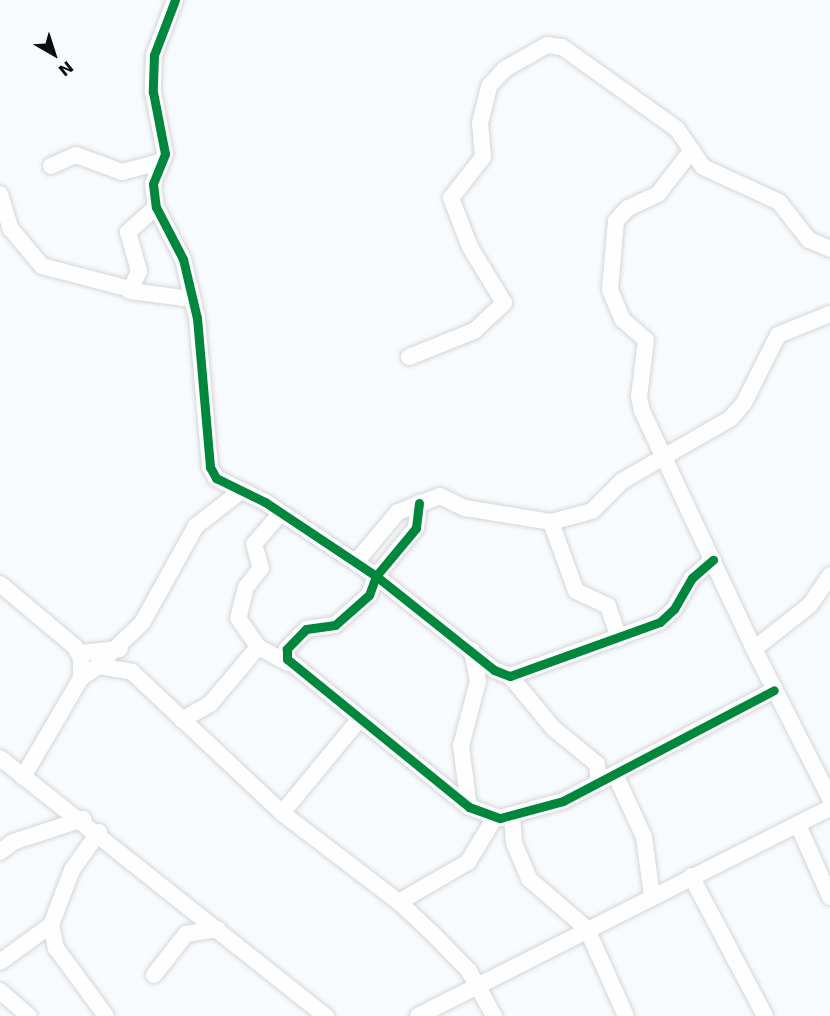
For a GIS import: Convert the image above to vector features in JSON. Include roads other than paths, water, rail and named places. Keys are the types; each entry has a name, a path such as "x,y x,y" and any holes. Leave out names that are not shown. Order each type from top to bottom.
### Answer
{"street":[{"path":"175,0 153,68 165,150 153,178 156,207 179,249 192,299 210,467 216,478 281,513 356,562 472,651 510,676 553,728 597,764 599,783"},
{"path":"410,357 474,331 504,303 470,247 451,198 483,158 480,123 489,86 505,69 540,47 562,47 677,129 708,170 779,202 809,240 830,249"},
{"path":"692,150 658,194 621,214 612,236 611,293 623,320 646,340 639,398 754,649 830,798"},
{"path":"51,166 76,155 122,172 160,162"},
{"path":"0,194 11,229 42,266 130,290 138,295 192,299"},
{"path":"130,290 140,271 128,232 156,207"},
{"path":"356,562 394,515 440,496 465,508 551,522 592,511 622,481 722,426 738,411 778,335 830,314"},
{"path":"23,777 88,673 120,649 163,590 171,566 196,526 241,491"},
{"path":"288,663 286,649 291,642 313,626 338,623 369,595 376,576 416,528 419,503"},
{"path":"281,513 255,542 261,568 246,587 238,615 258,647 288,663 469,807 494,819 563,801 774,690"},
{"path":"551,522 576,591 608,606 619,638"},
{"path":"510,676 619,638 666,618 692,578 713,560"},
{"path":"754,649 810,605 830,575"},
{"path":"0,584 80,653 88,673"},
{"path":"182,720 211,703 258,647"},
{"path":"80,653 120,649"},
{"path":"469,807 461,746 478,681 472,651"},
{"path":"88,673 132,672 282,813 399,902 456,956 479,986 494,1016"},
{"path":"282,813 359,720"},
{"path":"0,758 99,832 326,1016"},
{"path":"615,774 644,837 652,896"},
{"path":"418,1016 691,876 830,808"},
{"path":"512,815 514,843 532,884 587,929 626,1016"},
{"path":"0,852 13,842 82,819"},
{"path":"399,902 468,862 494,819"},
{"path":"798,825 830,897"},
{"path":"99,832 72,870 51,926 56,948 106,1016"},
{"path":"691,876 765,1016"},
{"path":"0,962 51,926"},
{"path":"154,975 181,938 199,929 218,929"},
{"path":"0,991 29,1016"}]}
